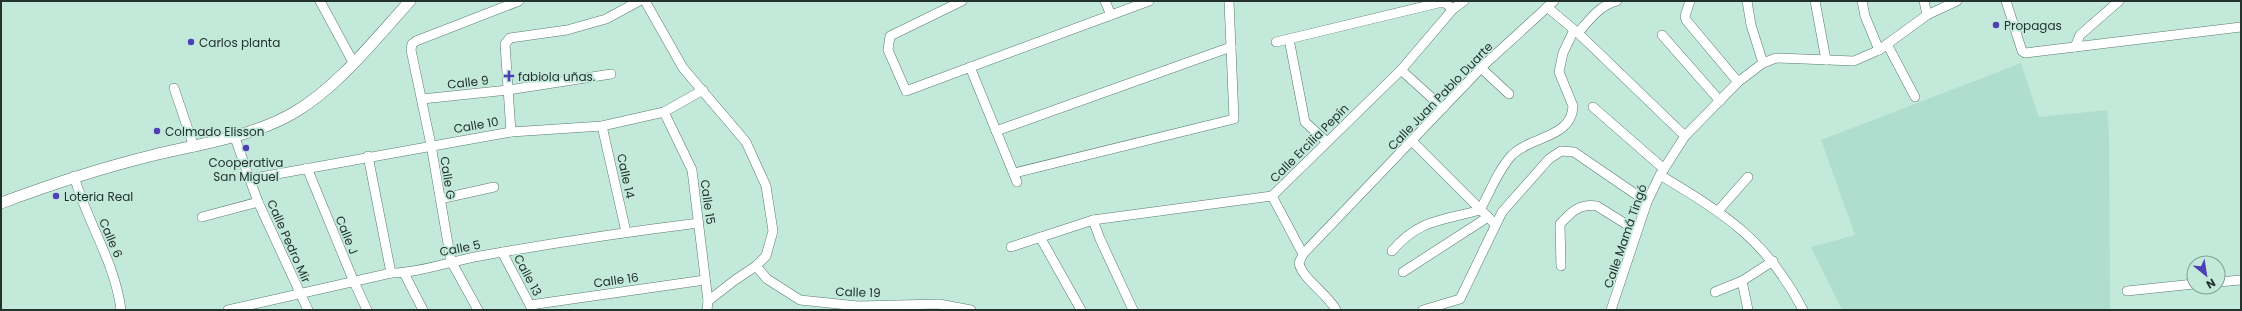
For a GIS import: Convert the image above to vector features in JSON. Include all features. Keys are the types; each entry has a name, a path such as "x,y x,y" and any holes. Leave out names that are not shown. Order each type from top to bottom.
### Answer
{"street":[{"path":"320,1 353,62"},
{"path":"1,203 74,176 234,135 295,113 322,94 410,1"},
{"name":"Calle G","path":"478,310 451,261 431,146 411,50 412,44 519,1"},
{"path":"511,132 507,41 510,38 567,30 606,19 639,1"},
{"path":"645,1 683,68 746,142 766,186 772,230 766,256 756,266 735,280 708,306"},
{"path":"962,1 890,36 888,50 906,91 1149,1"},
{"path":"1105,1 1111,15"},
{"path":"970,67 1015,177 1234,119 1229,1"},
{"name":"Calle Ercilia Pepín","path":"1011,247 1093,220 1272,196 1401,70 1453,9 1464,1"},
{"path":"1480,210 1504,164 1513,154 1533,141 1561,129 1568,123 1573,106 1562,82 1560,62 1576,32 1606,4 1617,1"},
{"path":"1690,1 1685,16 1686,20 1738,82"},
{"path":"1747,1 1751,25 1763,63"},
{"path":"1815,1 1826,60"},
{"path":"1862,1 1865,16 1879,50"},
{"path":"1924,1 1927,16"},
{"name":"Calle Mamá Tingó","path":"1611,310 1647,202 1662,172 1685,136 1738,82 1763,63 1785,57 1854,61 1879,50 1927,16 1957,1"},
{"path":"2006,1 2023,52 2241,27"},
{"path":"2075,47 2080,35 2120,1"},
{"path":"1276,42 1438,3 1445,4 1453,9"},
{"name":"Calle Juan Pablo Duarte","path":"1303,254 1481,68 1551,4 1576,32 1685,136"},
{"path":"1662,35 1720,101"},
{"path":"1289,39 1305,122 1327,142"},
{"path":"1888,44 1915,98"},
{"path":"996,131 1231,47"},
{"path":"1481,68 1509,94"},
{"path":"1401,70 1443,108"},
{"name":"Calle 9","path":"422,99 508,90 611,74"},
{"path":"174,88 194,146"},
{"name":"Calle 10","path":"249,179 368,156 511,132 602,126 664,112 703,90"},
{"path":"1593,107 1662,172 1718,210 1738,226 1773,262 1785,278 1803,310"},
{"name":"Calle 15","path":"664,112 692,170 708,306"},
{"name":"Calle 14","path":"602,126 626,232"},
{"name":"Calle Pedro Mir","path":"234,135 258,202 308,310"},
{"path":"1412,141 1495,224"},
{"path":"1423,310 1460,299 1495,224 1510,202 1549,159 1561,151 1574,152 1647,202"},
{"path":"368,156 391,273"},
{"name":"Calle J","path":"307,168 367,310"},
{"name":"Calle 6","path":"74,176 86,209 106,252 119,293 121,310"},
{"path":"1718,210 1748,178"},
{"path":"440,200 494,187"},
{"path":"1272,196 1303,254 1299,263 1302,272 1327,296 1336,310"},
{"path":"202,217 258,202"},
{"path":"1561,266 1560,224 1578,208 1591,205 1597,206 1637,231"},
{"path":"1392,251 1402,238 1418,227 1436,219 1480,210"},
{"path":"1403,272 1488,218"},
{"path":"1093,220 1100,239 1133,310"},
{"name":"Calle 5","path":"228,310 300,295 391,273 404,273 451,261 626,232 699,223"},
{"path":"1040,238 1081,310"},
{"name":"Calle 13","path":"502,252 532,308"},
{"path":"1715,292 1742,281 1773,262"},
{"name":"Calle 19","path":"756,266 767,279 800,300 858,308 939,304 971,310"},
{"path":"404,273 423,310"},
{"name":"Calle 16","path":"532,308 705,280"},
{"path":"2226,281 2241,280"},
{"path":"1742,281 1748,310"},
{"path":"2127,291 2186,285"}],"shaded area":[{"path":"2021,63 2039,117 2107,110 2109,134 2110,310 1842,310 1811,247 1855,235 1821,140"}],"place":[{"name":"Propagas","path":"1996,25"},
{"name":"Carlos planta","path":"191,42"},
{"name":"fabiola uñas.","path":"509,76"},
{"name":"Colmado Elisson","path":"157,131"},
{"name":"Cooperativa San Miguel","path":"246,148"},
{"name":"Loteria Real","path":"56,196"}]}
